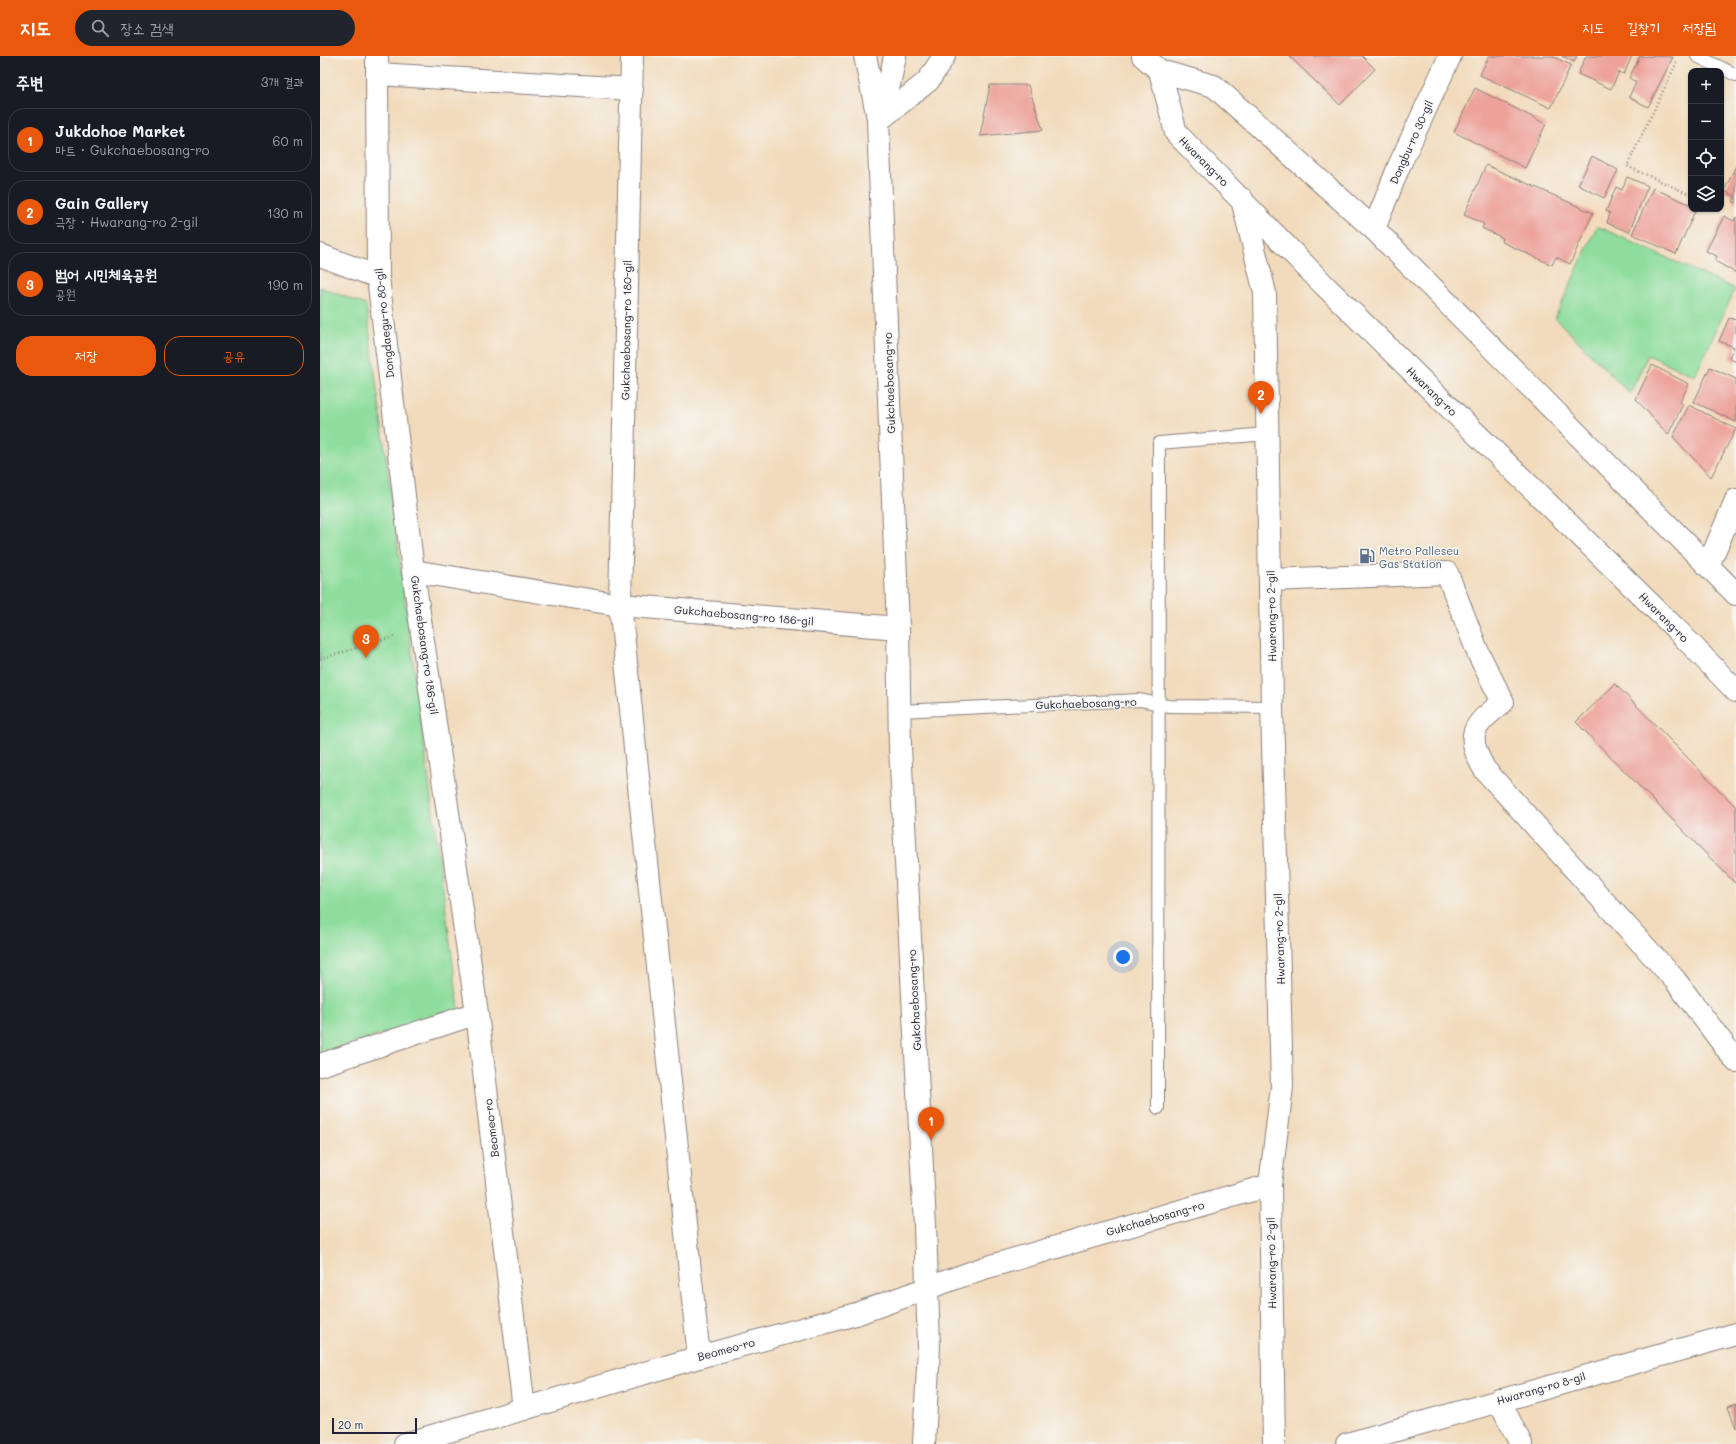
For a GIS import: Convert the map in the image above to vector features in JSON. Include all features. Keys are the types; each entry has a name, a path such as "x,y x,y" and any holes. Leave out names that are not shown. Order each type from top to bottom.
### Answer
{"street":[{"name":"Gukchaebosang-ro 180-gil","path":"632,56 620,605 699,1357"},
{"path":"865,56 878,121 928,81 944,56"},
{"name":"Gukchaebosang-ro","path":"895,56 889,85 878,121 900,711 929,1346 924,1444"},
{"path":"1143,56 1160,71 1214,86 1374,229 1736,594"},
{"name":"Dongbu-ro 30-gil","path":"1374,229 1399,166 1450,56"},
{"name":"Dongdaegu-ro 80-gil","path":"413,571 378,277 377,65 632,89"},
{"name":"Hwarang-ro","path":"1160,71 1176,133 1242,199 1324,285 1673,626 1736,692"},
{"name":"Hwarang-ro 2-gil","path":"1242,199 1265,293 1272,707 1282,1087 1270,1185 1274,1444"},
{"path":"320,255 378,277"},
{"path":"1708,566 1736,500"},
{"name":"Gukchaebosang-ro 186-gil","path":"477,1013 413,571 620,605 898,628"},
{"path":"1270,580 1447,573 1479,655 1503,702 1483,718 1475,729 1473,742 1476,755 1485,770 1675,980 1736,1061"},
{"path":"320,1065 477,1013"},
{"name":"Beomeo-ro","path":"477,1013 524,1409"},
{"name":"Gukchaebosang-ro","path":"927,1289 981,1269 1270,1185"},
{"name":"Beomeo-ro","path":"405,1444 442,1439 524,1409 699,1357 856,1314 927,1289"},
{"name":"Hwarang-ro 8-gil","path":"1347,1444 1736,1334"},
{"path":"1500,1400 1521,1444"}],"lane":[{"path":"1697,56 1736,75"},
{"path":"1158,1108 1159,443 1267,434"},
{"name":"Gukchaebosang-ro","path":"900,711 1140,700 1168,706 1272,707"}],"path":[{"path":"1680,56 1627,166 1688,195"},
{"path":"320,659 422,629"}],"green space":[{"path":"1597,226 1735,289 1695,376 1648,355 1630,394 1555,318"},
{"path":"320,287 366,305 459,1010 320,1054"}],"building":[{"path":"1289,56 1362,56 1375,69 1340,105"},
{"path":"1489,56 1552,56 1571,65 1551,108 1480,75"},
{"path":"1562,56 1577,56 1574,62"},
{"path":"1586,56 1632,56 1624,74 1619,72 1611,89 1578,74"},
{"path":"1640,56 1673,57 1648,107 1629,97 1636,82 1629,78"},
{"path":"990,85 1028,85 1043,130 980,136"},
{"path":"1475,88 1546,124 1525,168 1454,132"},
{"path":"1592,156 1618,170 1604,198 1578,185"},
{"path":"1486,165 1593,213 1570,264 1556,257 1552,265 1502,242 1503,238 1482,228 1484,224 1464,215"},
{"path":"1736,166 1736,203 1733,202 1735,196 1724,191"},
{"path":"1627,177 1648,186 1629,232 1607,223 1610,213 1606,211 1616,187 1622,190"},
{"path":"1653,188 1688,204 1688,212 1695,212 1676,254 1632,234"},
{"path":"1724,216 1734,221 1736,217 1736,273 1715,261 1717,256 1706,251"},
{"path":"1729,318 1736,320 1736,362 1729,358 1734,347 1719,341"},
{"path":"1652,365 1689,384 1680,402 1683,404 1668,435 1636,399"},
{"path":"1710,367 1736,379 1736,422 1694,402"},
{"path":"1689,405 1736,429 1711,477 1673,437"},
{"path":"1615,684 1736,807 1736,884 1576,722"},
{"path":"1736,1404 1736,1428 1728,1407"}],"place":[{"name":"Gain Gallery","path":"1261,414"},
{"name":"Metro Palleseu Gas Station","path":"1367,556"},
{"name":"범어 시민체육공원","path":"366,658"},
{"name":"Jukdohoe Market","path":"931,1140"}]}
